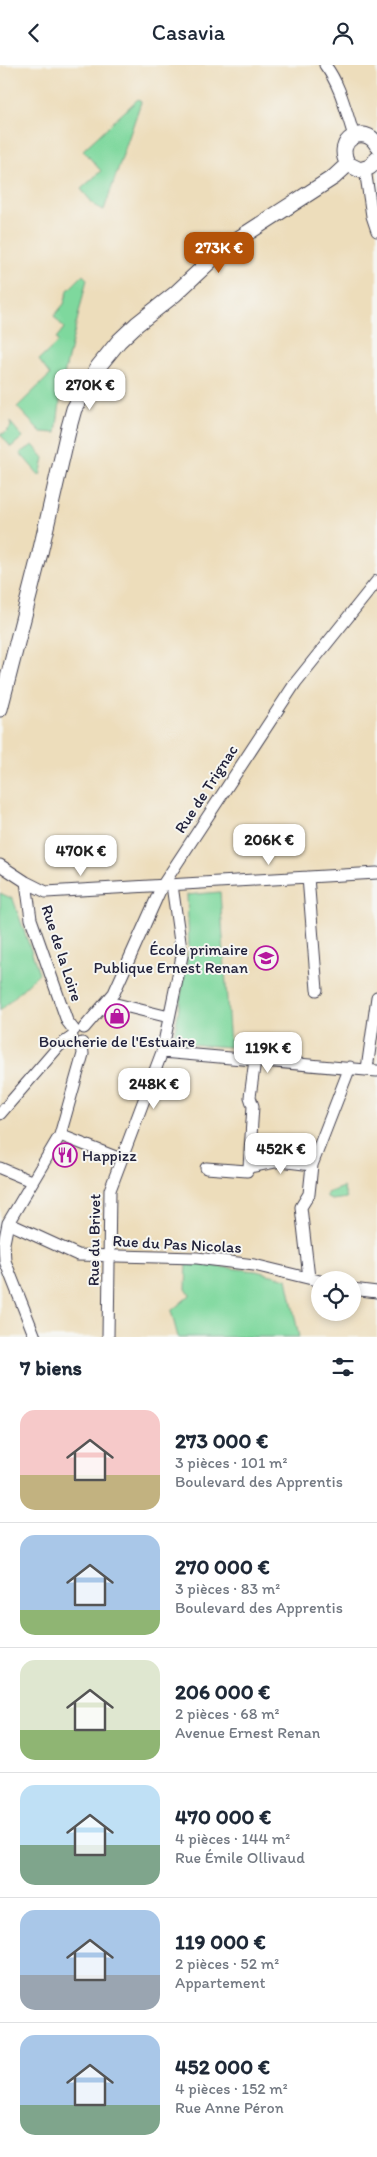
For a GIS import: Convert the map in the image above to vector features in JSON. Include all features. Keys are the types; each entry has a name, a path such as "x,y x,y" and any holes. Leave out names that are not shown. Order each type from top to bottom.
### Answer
{"main road":[{"path":"376,143 365,135 354,136 344,149 345,159 355,169 370,167 377,159"},
{"path":"0,709 74,409 98,367 119,341 137,323 175,294 224,249 334,177 348,164"}],"street":[{"path":"325,65 341,94 354,136"},
{"path":"365,169 372,216 377,231"},
{"name":"Rue de Trignac","path":"0,1115 59,1046 78,1035 108,1002 167,886 296,682 377,581"},
{"path":"0,865 46,892 377,873"},
{"path":"308,877 317,990"},
{"name":"Rue de la Loire","path":"26,882 31,919 67,1021 78,1035"},
{"name":"Rue du Brivet","path":"108,1337 110,1190 162,1052 182,956 167,886"},
{"path":"162,1052 372,1070 377,997"},
{"path":"108,1002 169,1017"},
{"path":"35,1337 6,1261 4,1243 8,1223 31,1181 60,1135 83,1054 78,1035"},
{"path":"249,1167 253,1106 250,1097 255,1060"},
{"path":"313,1271 301,1207 309,1194 312,1165 350,1067"},
{"path":"60,1135 121,1159"},
{"path":"206,1168 247,1171 249,1167 280,1161 312,1165"},
{"path":"0,1168 31,1181"},
{"name":"Rue du Pas Nicolas","path":"8,1223 78,1255 197,1258 254,1265 311,1278"},
{"path":"361,1290 377,1292"}],"green space":[{"path":"138,99 141,102 104,210 95,206 81,189 101,171 83,150"},
{"path":"83,275 87,279 63,379 56,433 41,432 17,407 50,375 39,360 58,342 56,338 64,328 54,316 64,304 68,290"},
{"path":"10,422 23,437 11,447 0,434 5,433 11,427"},
{"path":"33,445 44,458 40,476 20,453"},
{"path":"220,892 230,1047 173,1043 189,948 187,895"},
{"path":"0,893 13,899 39,973 0,1011"},
{"path":"343,1187 347,1198 332,1200 327,1198 327,1193"},
{"path":"187,1263 256,1271 287,1279 299,1337 178,1337 171,1311 190,1295 186,1289"}],"place":[{"name":"École primaire Publique Ernest Renan","path":"266,958"},
{"name":"Boucherie de l'Estuaire","path":"117,1016"},
{"name":"Happizz","path":"65,1155"}]}
